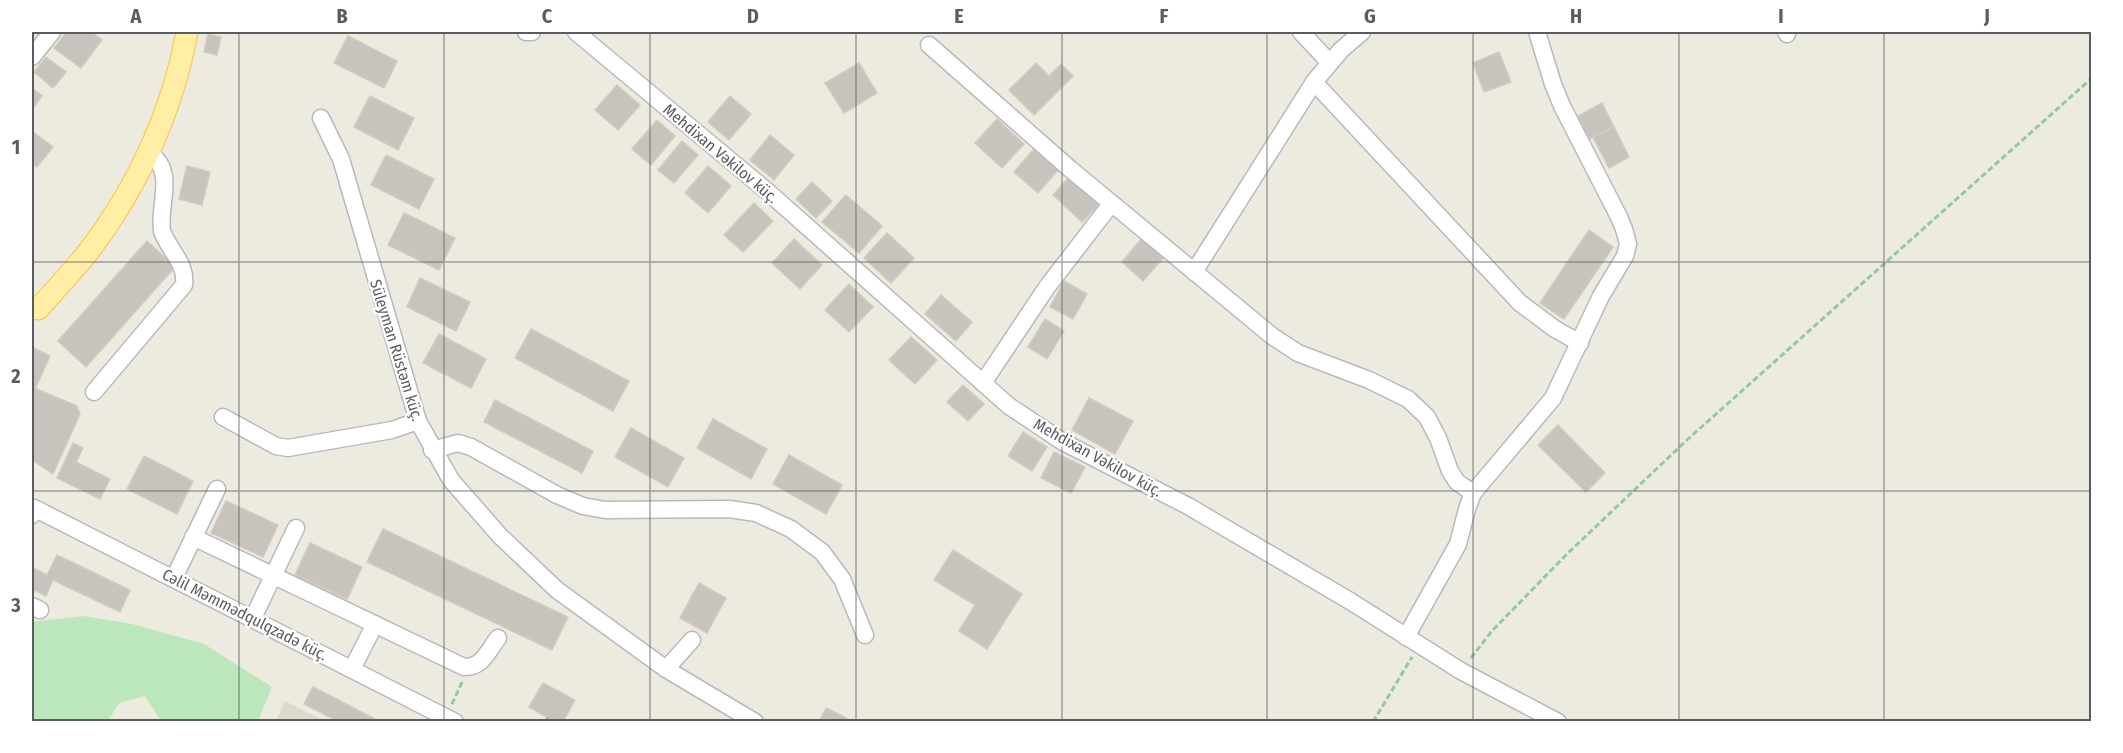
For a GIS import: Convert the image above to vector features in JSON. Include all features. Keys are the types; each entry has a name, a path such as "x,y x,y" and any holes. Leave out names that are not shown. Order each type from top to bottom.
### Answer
{"main road":[{"path":"34,313 89,250 134,182 169,101 187,32"}],"street":[{"path":"32,57 52,32"},
{"path":"526,32 531,32"},
{"name":"Mehdixan Vəkilov küç.","path":"576,32 767,191 1009,406 1063,442 1188,506 1350,601 1461,671 1558,722"},
{"path":"1301,32 1329,62"},
{"path":"1194,272 1314,82 1329,62 1362,32"},
{"path":"1412,641 1458,544 1473,494 1553,398 1601,296 1625,256 1628,244 1622,223 1553,84 1537,32"},
{"path":"929,45 1111,204 1272,336 1298,353 1368,380 1407,399 1427,417 1457,482 1473,494"},
{"path":"1314,82 1520,303 1555,329 1580,343"},
{"name":"Süleyman Rüstəm küç.","path":"321,118 341,159 417,421 451,480 500,536 557,590 666,669 755,722"},
{"path":"94,392 184,285 186,273 165,240 162,231 164,169 148,152"},
{"path":"983,383 1047,287 1111,204"},
{"path":"223,417 276,446 288,448 392,430 417,421"},
{"path":"432,450 458,443 471,447 557,495 583,506 605,510 729,509 756,513 791,529 822,552 842,579 865,635"},
{"path":"174,578 217,489"},
{"name":"Cəlil Məmmədqulqzadə küç.","path":"32,509 174,578 451,719"},
{"path":"253,618 296,528"},
{"path":"193,537 464,667 473,667 480,663 498,638"},
{"path":"352,669 375,624"},
{"path":"666,669 692,640"}],"path":[{"path":"1461,671 1492,631 1567,554 1688,439 2091,78"},
{"path":"1372,722 1412,641"},
{"path":"451,719 463,683 464,667"}],"shaded area":[{"path":"285,701 324,721 276,721"}],"green space":[{"path":"83,616 132,624 204,644 272,687 258,721 161,721 145,696 119,703 108,721 32,721 32,622"}],"building":[{"path":"67,32 91,32 102,40 81,68 54,48"},
{"path":"208,34 221,37 217,55 204,52"},
{"path":"348,36 397,61 384,88 334,63"},
{"path":"1499,52 1511,82 1484,92 1473,63"},
{"path":"46,57 66,72 53,88 34,72"},
{"path":"859,63 877,93 844,113 825,83"},
{"path":"1036,63 1049,76 1061,64 1073,76 1034,115 1009,90"},
{"path":"617,85 640,105 618,130 595,110"},
{"path":"32,88 42,96 32,110"},
{"path":"370,96 414,118 398,150 354,127"},
{"path":"730,96 751,114 729,140 708,122"},
{"path":"1602,103 1614,127 1590,139 1578,116"},
{"path":"997,119 1024,144 1002,168 975,143"},
{"path":"657,120 675,136 651,165 632,149"},
{"path":"1614,127 1629,157 1609,168 1593,137"},
{"path":"32,131 53,147 37,167 32,163"},
{"path":"770,135 794,155 774,180 750,160"},
{"path":"682,141 698,155 674,183 658,170"},
{"path":"1034,149 1058,170 1038,193 1014,172"},
{"path":"386,155 434,179 419,209 371,185"},
{"path":"187,166 210,172 202,205 179,199"},
{"path":"708,166 731,186 708,213 685,193"},
{"path":"1070,176 1100,203 1082,222 1053,195"},
{"path":"812,182 832,201 816,218 796,199"},
{"path":"846,195 882,226 859,253 822,222"},
{"path":"754,203 773,221 743,252 724,235"},
{"path":"404,213 455,238 439,270 388,245"},
{"path":"1589,230 1613,247 1564,319 1540,303"},
{"path":"887,233 914,258 891,283 864,258"},
{"path":"1143,237 1165,256 1143,281 1122,262"},
{"path":"794,239 822,265 800,289 772,263"},
{"path":"147,241 175,267 86,367 58,341"},
{"path":"420,278 470,302 456,331 407,307"},
{"path":"1064,281 1087,294 1073,319 1050,307"},
{"path":"849,284 873,307 849,332 825,310"},
{"path":"941,295 972,322 956,341 925,314"},
{"path":"1045,319 1064,331 1047,359 1028,347"},
{"path":"531,329 629,381 613,411 515,358"},
{"path":"439,334 486,359 471,388 423,363"},
{"path":"911,337 937,360 915,384 889,360"},
{"path":"34,348 50,356 36,387 32,385"},
{"path":"963,385 984,404 968,421 947,402"},
{"path":"32,387 77,406 80,414 53,474 32,460"},
{"path":"1089,398 1133,421 1115,454 1072,430"},
{"path":"495,400 593,451 582,473 484,422"},
{"path":"713,419 767,449 751,479 697,448"},
{"path":"1558,425 1605,473 1586,492 1538,445"},
{"path":"631,428 684,458 668,487 615,457"},
{"path":"1023,432 1047,447 1032,471 1008,456"},
{"path":"73,443 83,448 76,462 110,479 100,499 57,478"},
{"path":"1054,452 1085,467 1071,493 1041,478"},
{"path":"789,455 842,485 826,514 773,484"},
{"path":"144,456 193,481 177,514 127,489"},
{"path":"226,501 278,525 263,557 211,533"},
{"path":"383,529 568,617 552,650 367,562"},
{"path":"310,543 362,567 347,599 295,575"},
{"path":"953,550 1022,594 987,649 959,631 975,605 934,580"},
{"path":"57,555 130,590 120,612 53,580 46,596 32,589 32,567 47,575"},
{"path":"699,583 726,598 707,633 680,618"},
{"path":"543,683 575,700 563,722 555,722 529,707"},
{"path":"313,687 381,722 339,722 304,704"},
{"path":"826,708 854,722 819,722"}]}
